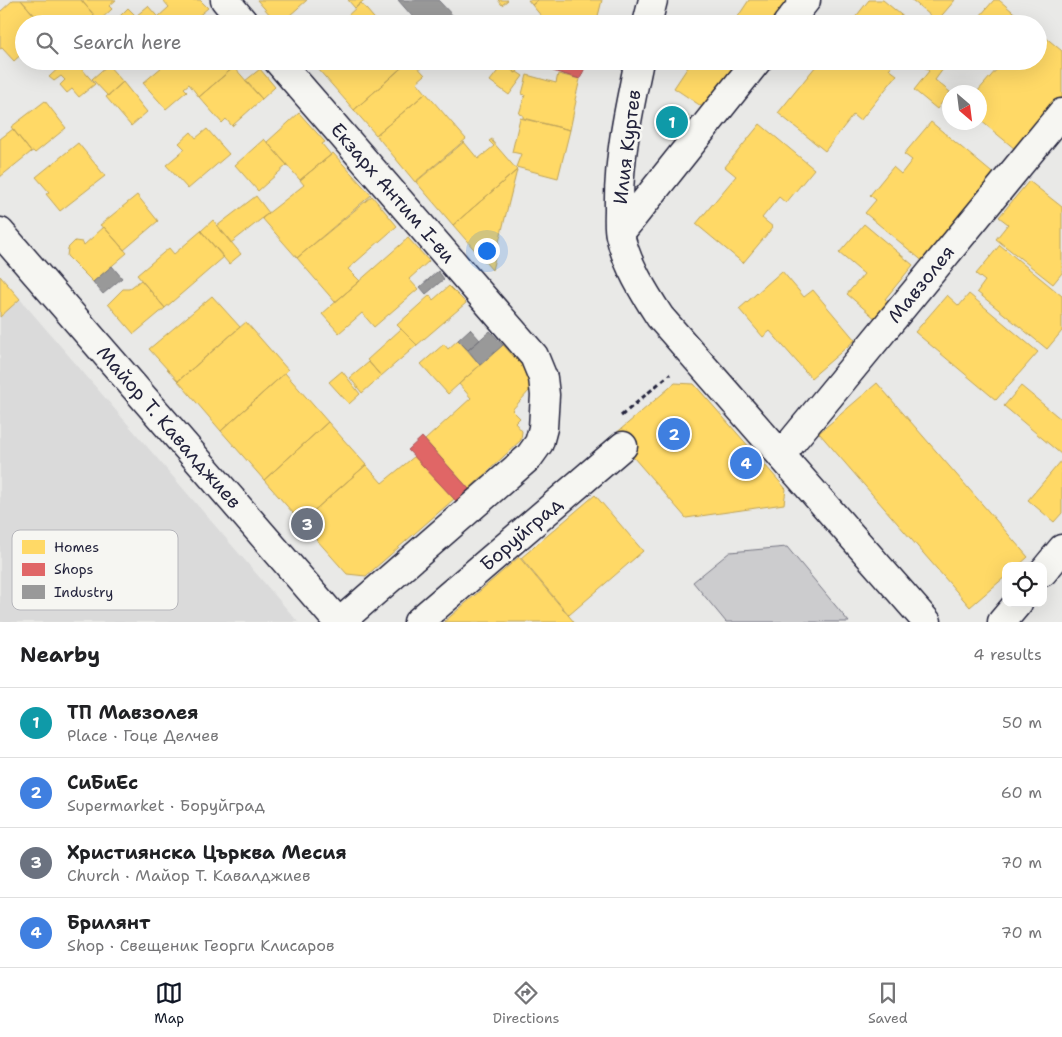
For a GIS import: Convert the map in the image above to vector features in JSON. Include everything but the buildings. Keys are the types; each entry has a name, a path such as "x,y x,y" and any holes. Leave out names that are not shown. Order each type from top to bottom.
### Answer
{"street":[{"path":"225,0 238,15"},
{"path":"649,15 653,0"},
{"path":"794,15 806,0"},
{"name":"Екзарх Антим I-ви","path":"286,70 534,356 544,378 543,428 539,443 529,457 339,622"},
{"name":"Илия Куртев","path":"637,70 625,138 619,186 620,233 628,258 641,287 660,317 927,622"},
{"path":"620,233 750,70"},
{"name":"Мавзолея","path":"780,455 1062,113"},
{"name":"Майор Т. Кавалджиев","path":"0,232 339,622"},
{"name":"Боруйград","path":"418,622 624,446"},
{"path":"1047,567 1062,550"},
{"path":"1002,622 1015,607"}],"shaded area":[{"path":"20,299 298,622 0,622 0,317"},
{"path":"787,547 849,622 726,622 693,582 730,552"}],"place":[{"name":"ТП Мавзолея","path":"672,122"},
{"name":"СиБиЕс","path":"674,434"},
{"name":"Брилянт","path":"746,463"},
{"name":"Християнска Църква Месия","path":"307,524"}]}
